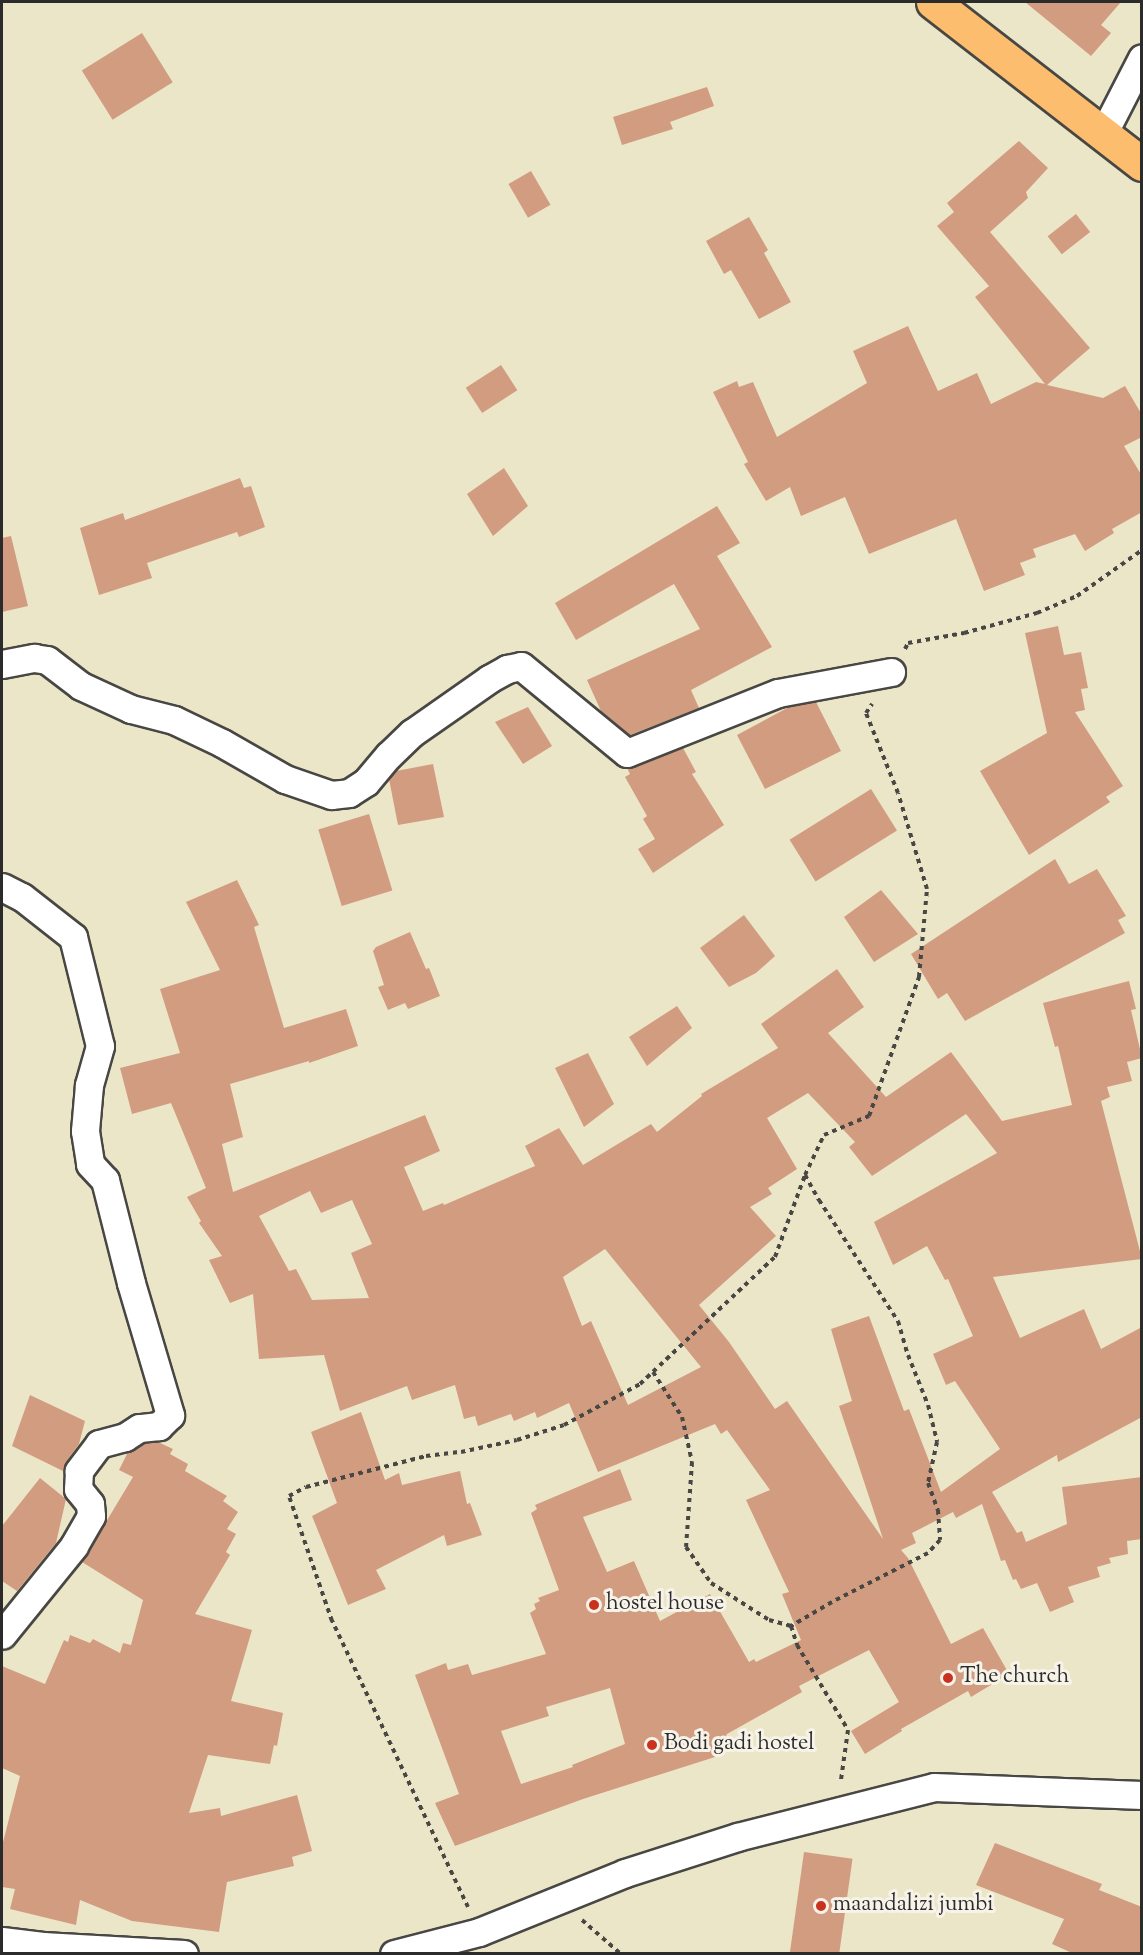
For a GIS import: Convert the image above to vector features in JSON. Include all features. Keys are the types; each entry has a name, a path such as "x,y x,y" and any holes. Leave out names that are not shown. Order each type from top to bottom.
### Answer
{"main road":[{"path":"933,2 1142,164"}],"street":[{"path":"1103,134 1142,58"},
{"path":"2,664 34,658 47,660 81,686 131,709 174,720 222,743 285,779 331,795 349,793 366,782 389,755 412,734 489,679 507,669 521,666 627,753 778,693 891,672"},
{"path":"2,887 22,897 73,937 100,1046 89,1085 85,1131 90,1164 105,1180 131,1283 170,1415 159,1426 139,1428 125,1437 99,1444 80,1471 78,1489 90,1504 91,1516 74,1546 2,1635"},
{"path":"394,1953 479,1932 625,1873 737,1837 934,1786 1142,1795"},
{"path":"2,1941 43,1946 184,1953"}],"path":[{"path":"479,1932 332,1621 289,1496 306,1486 426,1456 461,1452 517,1440 564,1425 640,1384 775,1257 824,1135 869,1116 920,977 927,889 898,793 866,713 908,643 964,633 1037,613 1077,596 1142,550"},
{"path":"653,1372 682,1417 692,1462 686,1547 711,1583 769,1620 791,1626 832,1602 928,1553 940,1540 938,1510 928,1483 937,1442 928,1405 908,1355 898,1321 840,1233 806,1175"},
{"path":"791,1626 797,1645 848,1731 840,1777 848,1807"},
{"path":"559,1900 621,1953"}],"building":[{"path":"1025,2 1121,2 1101,25 1111,33 1091,56"},
{"path":"142,33 173,82 113,120 82,71"},
{"path":"707,87 714,106 670,122 673,129 622,145 613,117"},
{"path":"1019,141 1048,168 1026,192 1028,198 990,232 1090,348 1047,385 1103,398 1125,386 1142,415 1142,437 1124,446 1142,476 1142,512 1112,529 1114,533 1085,551 1075,534 1033,549 1036,557 1020,563 1025,575 984,591 956,519 869,554 845,497 801,516 790,487 766,501 744,464 748,462 713,392 737,381 739,387 753,382 777,437 867,383 853,351 908,326 938,391 977,373 991,404 1036,382 1045,384 975,297 989,286 937,226 954,212 947,203"},
{"path":"531,171 550,205 528,218 508,184"},
{"path":"1076,214 1090,232 1062,254 1048,236"},
{"path":"749,217 768,250 764,253 791,302 759,319 731,270 724,274 706,241"},
{"path":"501,365 517,390 482,413 466,388"},
{"path":"504,468 528,506 493,536 467,494"},
{"path":"240,478 244,488 251,486 265,527 239,537 237,532 147,563 152,578 99,595 80,528 123,513 125,520"},
{"path":"717,506 740,543 717,556 772,647 691,690 699,708 630,735 601,711 587,680 700,629 674,584 576,640 555,603"},
{"path":"11,536 28,606 2,612 2,538"},
{"path":"1058,626 1064,655 1081,652 1088,688 1081,689 1085,710 1075,712 1123,786 1106,797 1110,802 1029,855 980,771 1047,733 1025,633"},
{"path":"816,702 841,751 765,789 737,735 789,707"},
{"path":"528,707 552,746 523,764 495,722"},
{"path":"683,748 696,772 692,774 724,825 653,873 638,849 655,839 643,819 647,816 625,777 630,774 627,768"},
{"path":"433,764 444,817 398,825 389,779 396,771"},
{"path":"871,789 897,831 816,881 790,840"},
{"path":"369,814 392,891 342,906 318,829"},
{"path":"1055,859 1069,884 1097,869 1126,916 1118,920 1125,933 965,1021 947,993 938,999 911,954"},
{"path":"237,880 259,925 254,927 284,1028 346,1009 358,1046 309,1063 309,1061 230,1084 243,1137 222,1144 233,1192 425,1115 440,1151 404,1167 423,1211 443,1203 444,1205 535,1166 525,1146 559,1128 583,1165 651,1124 657,1132 702,1096 701,1094 778,1048 761,1024 837,969 864,1007 828,1033 886,1097 951,1052 1002,1121 1072,1105 1058,1046 1055,1047 1043,1003 1129,981 1136,1009 1131,1010 1142,1058 1127,1062 1132,1081 1107,1087 1110,1097 1101,1101 1142,1259 993,1277 1020,1338 1084,1309 1101,1349 1142,1327 1142,1417 1058,1462 1057,1455 992,1492 1017,1533 1022,1531 1026,1542 1067,1524 1062,1487 1142,1477 1142,1539 1127,1541 1128,1554 1109,1558 1111,1563 1097,1567 1100,1577 1068,1587 1074,1602 1050,1612 1037,1583 1021,1589 1016,1579 1013,1580 1005,1560 1001,1561 982,1504 956,1518 953,1512 912,1533 916,1543 901,1550 908,1558 951,1644 983,1628 1009,1674 971,1697 968,1691 901,1729 902,1731 865,1754 851,1731 899,1702 869,1650 799,1686 802,1692 727,1734 715,1757 583,1799 455,1846 435,1803 459,1794 415,1675 446,1663 448,1670 468,1664 472,1675 546,1654 530,1613 536,1609 534,1604 540,1601 538,1598 559,1590 531,1513 537,1509 535,1505 620,1469 632,1500 583,1517 607,1572 634,1561 660,1621 710,1594 749,1662 754,1659 756,1662 801,1640 782,1594 789,1592 746,1500 770,1490 727,1430 721,1434 715,1424 598,1472 569,1403 537,1418 535,1412 514,1421 511,1414 478,1426 475,1416 464,1419 455,1385 412,1400 407,1386 340,1411 324,1355 259,1359 253,1294 230,1303 209,1260 222,1256 199,1223 201,1221 187,1197 206,1188 171,1103 132,1114 120,1068 180,1053 160,989 220,970 186,902","holes":["808,1093 855,1142 849,1147 872,1176 966,1114 997,1153 874,1222 893,1265 927,1246 945,1280 948,1279 973,1336 933,1354 946,1385 955,1381 1000,1449 941,1492 909,1409 904,1411 869,1316 831,1329 852,1401 839,1406 883,1539 787,1401 775,1409 729,1342 699,1305 776,1236 750,1207 772,1194 768,1188 797,1169 767,1118","310,1191 321,1213 352,1200 372,1244 351,1253 369,1298 312,1300 296,1269 289,1271 259,1216","605,1249 701,1367 628,1405 591,1321 582,1326 563,1277","610,1688 625,1744 572,1765 573,1767 521,1784 501,1731 549,1716 546,1707"]},
{"path":"881,890 918,934 874,962 844,917"},
{"path":"744,915 775,956 756,973 729,987 700,948"},
{"path":"410,932 426,969 429,968 440,996 408,1009 405,1003 388,1010 378,987 384,985 373,951 376,947"},
{"path":"677,1006 692,1028 647,1066 629,1037"},
{"path":"588,1053 614,1104 584,1127 555,1068"},
{"path":"30,1395 85,1421 79,1444 66,1462 63,1471 12,1446"},
{"path":"361,1412 385,1480 399,1473 402,1485 460,1471 467,1504 470,1503 482,1535 447,1546 444,1535 376,1570 386,1589 348,1605 312,1516 337,1503 311,1432"},
{"path":"158,1442 173,1449 170,1454 188,1464 185,1471 227,1496 223,1501 238,1512 227,1529 236,1534 226,1552 230,1555 195,1614 252,1630 231,1701 283,1713 277,1746 274,1745 270,1764 208,1755 189,1813 220,1808 221,1816 297,1795 312,1851 292,1857 294,1866 227,1882 219,1932 132,1921 80,1900 76,1925 10,1909 15,1889 2,1887 2,1846 20,1776 2,1768 2,1666 45,1684 64,1640 68,1642 70,1635 90,1643 93,1639 120,1653 123,1643 131,1645 143,1600 82,1562 133,1477 119,1470 128,1452 144,1443"},
{"path":"40,1478 66,1499 56,1543 17,1591 2,1581 2,1526"},
{"path":"995,1843 1102,1884 1099,1890 1142,1907 1142,1953 1072,1953 1052,1944 1064,1919 976,1885"},
{"name":"maandalizi jumbi","path":"804,1852 853,1859 839,1954 790,1953"}],"place":[{"name":"hostel house","path":"594,1605"},
{"name":"The church","path":"948,1678"},
{"name":"Bodi gadi hostel","path":"652,1745"},
{"name":"maandalizi jumbi","path":"821,1906"}]}
